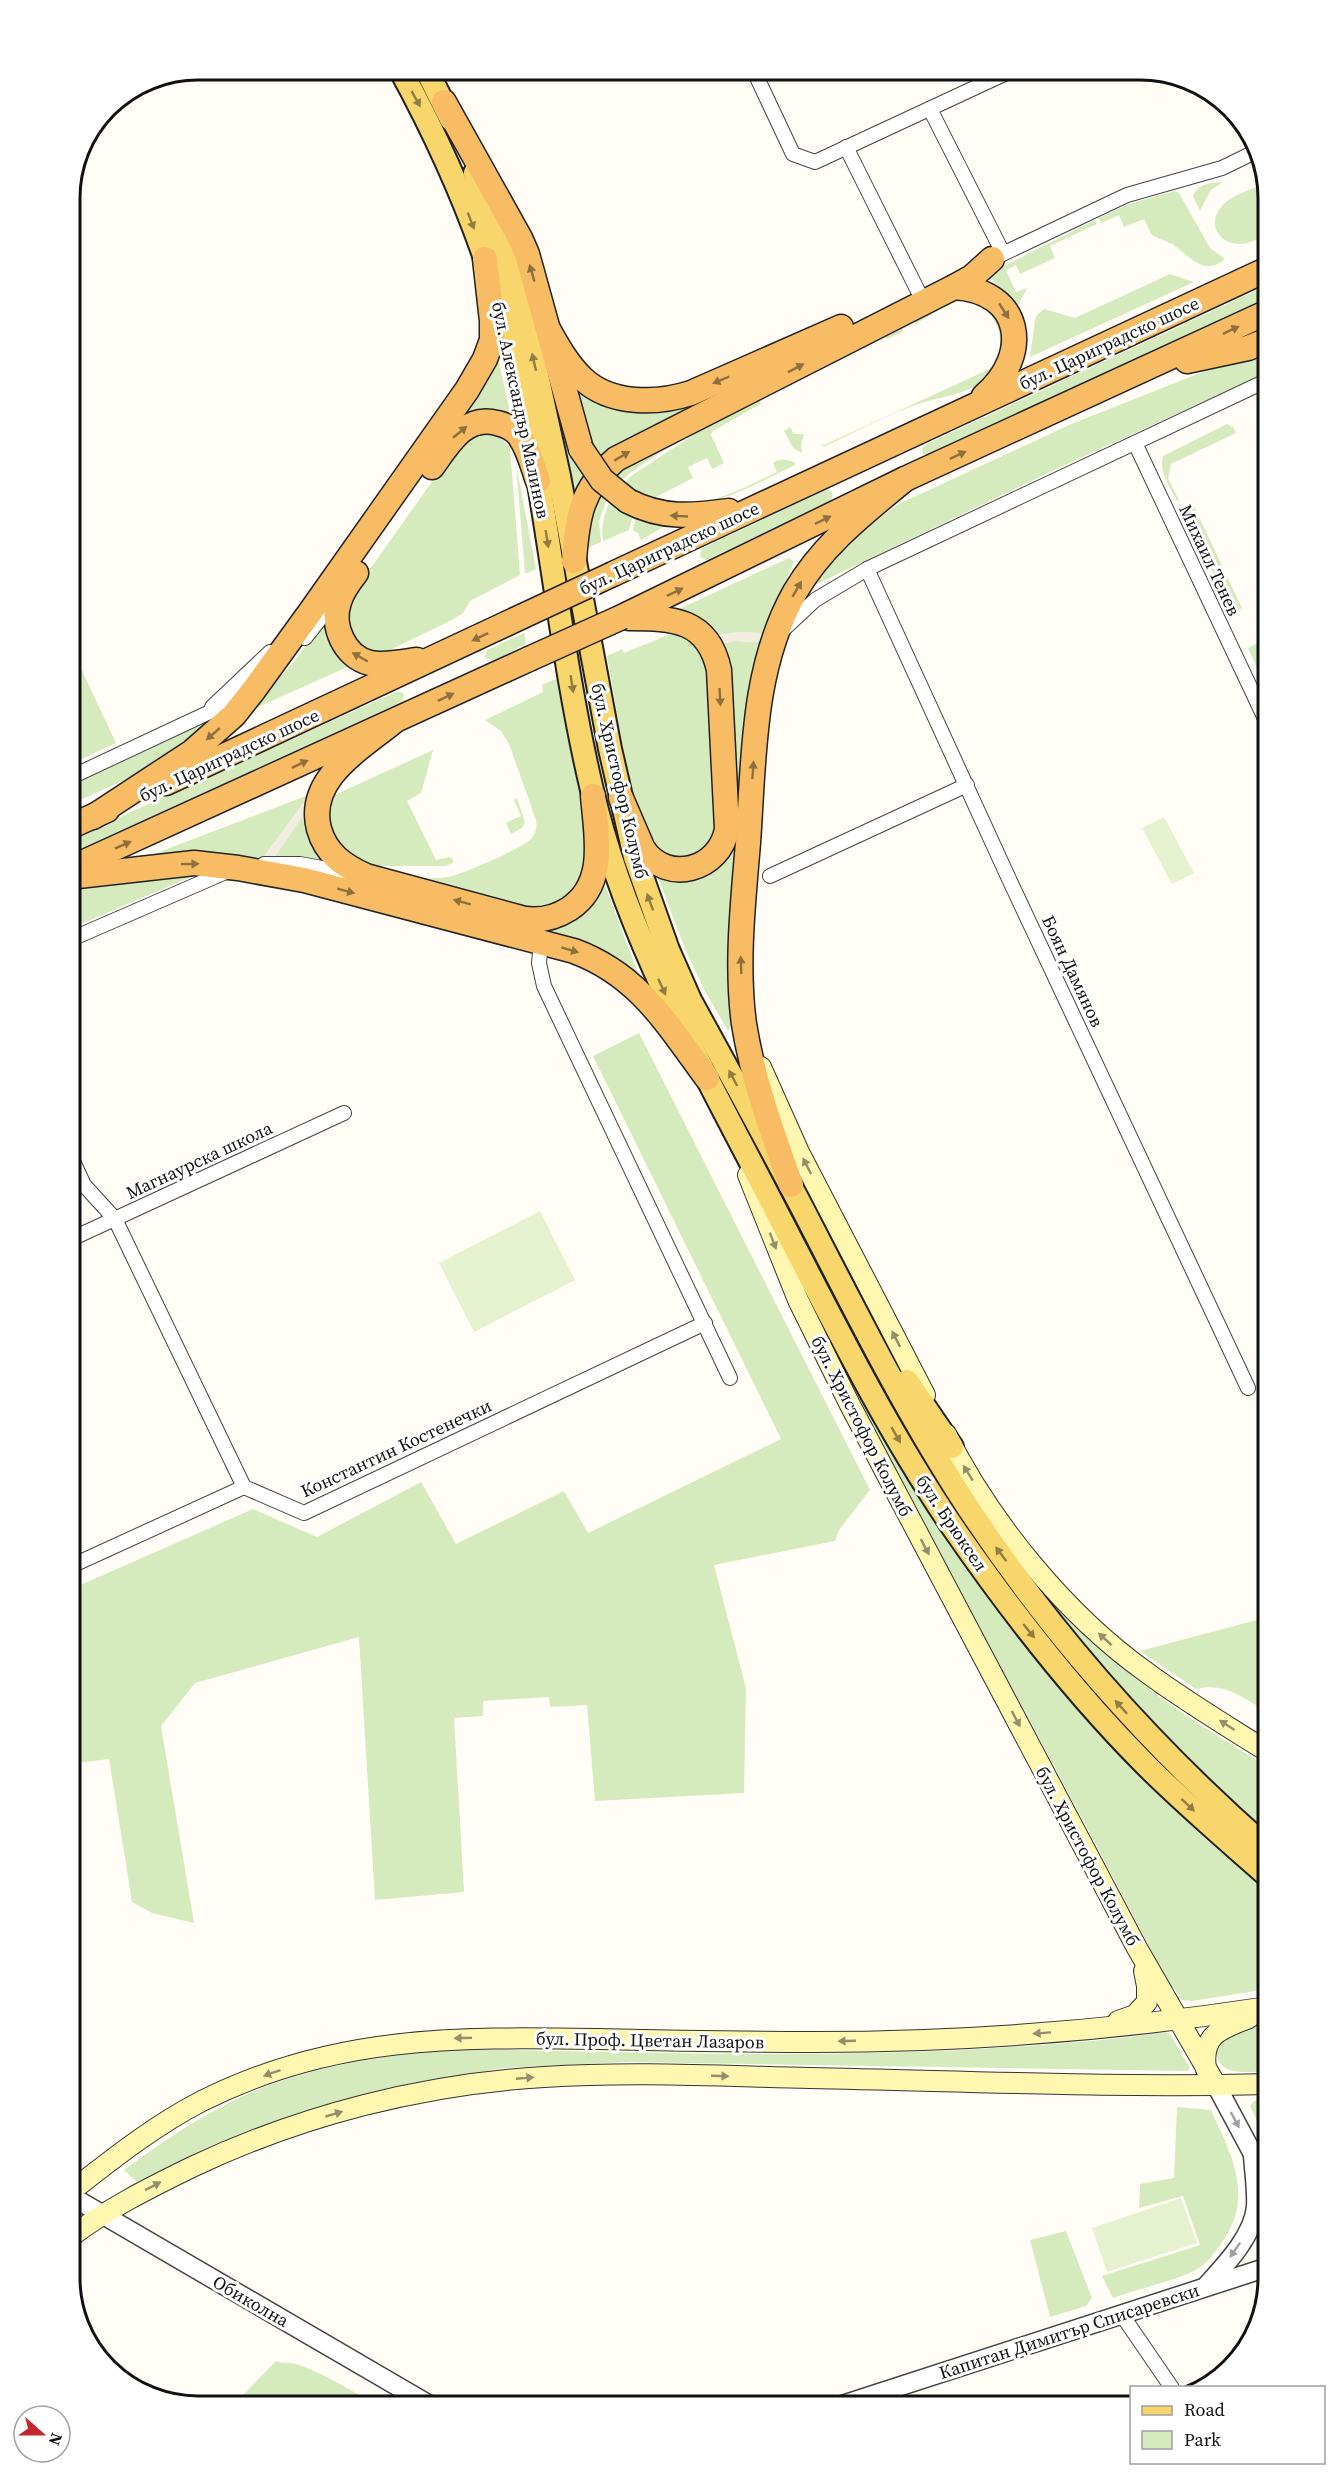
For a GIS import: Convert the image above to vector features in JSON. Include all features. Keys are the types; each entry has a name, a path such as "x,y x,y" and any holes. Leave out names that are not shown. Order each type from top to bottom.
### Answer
{"highway":[{"path":"444,102 520,238 581,449 602,480 628,501 647,510 677,516 700,515 758,506"},
{"path":"548,329 560,351 588,383 607,393 625,398 658,400 691,393 814,340 968,266 997,256"},
{"path":"574,561 579,511 585,496 594,482 616,459 954,287 972,277 997,256"},
{"path":"93,817 192,752 234,715 311,611 467,390 485,359 493,331 485,259"},
{"name":"бул. Цариградско шосе","path":"80,822 1258,274"},
{"path":"954,287 975,289 985,293 1001,305 1011,322 1014,345 1008,367 995,387 954,414"},
{"name":"бул. Цариградско шосе","path":"80,864 622,617 905,479 1258,317"},
{"path":"1147,369 1258,344"},
{"path":"437,658 370,663 351,652 340,634 337,617 339,600 350,580 451,440 473,423 491,422 510,428 517,433 538,481"},
{"path":"790,1185 759,1095 744,1023 740,954 758,704 773,641 795,592 826,548 905,479"},
{"path":"621,798 643,849 658,863 681,869 691,868 710,860 722,845 727,828 719,670 715,653 698,631 682,622 622,617"},
{"path":"393,722 335,770 325,783 318,803 319,827 327,847 344,865 366,876 525,919 550,918 561,914 581,899 593,879 597,849 593,796"},
{"path":"80,876 194,863 238,868 304,880 587,956 621,975 652,1005 707,1078"}],"main road":[{"name":"бул. Александър Малинов","path":"406,80 442,151 485,259 510,344 538,481 561,627"},
{"name":"бул. Александър Малинов","path":"432,80 473,168 497,232 528,333 574,561"},
{"name":"бул. Христофор Колумб","path":"574,561 621,798 635,857 668,950 690,1000 856,1312"},
{"name":"бул. Христофор Колумб","path":"561,627 593,796 630,914 664,993 723,1108 798,1300 850,1405 1137,1948 1211,2077"},
{"path":"744,1023 799,1152 952,1447"},
{"name":"бул. Брюксел","path":"723,1108 867,1384 951,1524 1018,1616 1078,1691 1153,1757 1258,1842"},
{"path":"856,1312 952,1447 1004,1525 1051,1585 1087,1623 1146,1672 1258,1745"},
{"name":"бул. Брюксел","path":"856,1312 909,1412 990,1539 1153,1757 1208,1824 1258,1867"},
{"path":"1100,2028 1135,2015 1146,2002 1147,1986 1137,1948"},
{"name":"бул. Проф. Цветан Лазаров","path":"80,2186 155,2130 221,2092 310,2060 382,2045 453,2038 819,2042 986,2037 1100,2028 1258,2010"},
{"path":"1211,2077 1207,2046 1215,2033 1221,2028 1258,2013"},
{"name":"бул. Проф. Цветан Лазаров","path":"80,2230 102,2214 215,2156 304,2122 372,2104 507,2080 571,2075 677,2074 1211,2077 1258,2083"}],"street":[{"path":"758,80 793,154 815,162 992,80"},
{"path":"930,109 997,256 1127,195 1221,168 1250,154"},
{"path":"846,147 918,291"},
{"path":"773,641 815,600 867,569 1258,385"},
{"name":"Михаил Тенев","path":"1135,442 1258,704"},
{"name":"Боян Дамянов","path":"867,569 1248,1388"},
{"path":"80,773 253,691 288,660 350,580"},
{"path":"207,712 311,611"},
{"path":"770,876 967,784"},
{"path":"80,935 238,868 269,863 300,864 366,876"},
{"path":"541,942 539,963 544,986 730,1378"},
{"name":"Магнаурска школа","path":"80,1235 344,1113"},
{"path":"80,1176 84,1185 115,1219 244,1487 80,1562"},
{"name":"Константин Костенечки","path":"244,1487 304,1513 705,1323"},
{"name":"бул. Христофор Колумб","path":"1211,2077 1258,2164"},
{"path":"1206,2286 1227,2262 1247,2233 1256,2208 1253,2155"},
{"name":"Обиколна","path":"80,2201 414,2396"},
{"name":"Капитан Димитър Списаревски","path":"870,2396 1258,2270"},
{"path":"1122,2315 1171,2386"}],"green space":[{"path":"1223,182 1211,190 1200,210 1193,197 1197,189"},
{"path":"1257,187 1258,197 1258,238 1242,244 1227,241 1221,237 1215,226 1217,213 1222,206 1241,193"},
{"path":"1175,191 1179,193 1210,248 1225,259 1217,264 1203,266 1172,244 1151,234 1144,219 1124,227 1119,215 1101,223 1099,218 1129,204"},
{"path":"1095,220 1097,224 1050,246 1055,258 1020,274 1016,265 1006,270 1016,292 1027,288 1017,308 1010,296 989,277 990,273"},
{"path":"1170,274 1194,282 1030,357 1035,320 1044,309 1075,318"},
{"path":"1258,290 1258,302 942,450 928,455 923,454 922,449 927,444"},
{"path":"957,298 980,303 989,308 997,317 1003,331 1005,346 997,369 976,386 910,407 823,447 823,443 824,445 994,367 999,356 1000,345 995,322 989,312 969,301 946,306 916,324 914,321 902,328 903,332 887,339 884,334 888,336 899,330 898,326"},
{"path":"1258,350 1258,377 1052,471 815,585 819,575 839,553 865,529 899,504 1069,425"},
{"path":"498,358 511,416 461,420 293,644"},
{"path":"577,390 606,405 637,412 669,410 700,400 702,405 601,459 592,444"},
{"path":"758,400 762,403 713,431 711,435 724,463 712,469 707,458 688,467 693,478 656,497 657,499 673,503 689,503 719,498 777,472 773,463 776,461 787,460 795,465 731,495 710,502 689,505 668,504 646,497 624,484 631,476 713,422"},
{"path":"558,414 571,454 586,478 576,491 572,487"},
{"path":"1227,424 1233,427 1236,433 1171,464 1168,478 1179,500 1177,501 1162,468 1163,456"},
{"path":"701,425 621,481 613,474"},
{"path":"790,427 794,434 804,434 801,444 802,453 793,448 784,431"},
{"path":"473,432 503,433 500,436 510,448 520,575 470,601 463,613 452,620 386,652 372,656 349,636 348,600 463,438"},
{"path":"516,464 536,569 525,574"},
{"path":"827,489 833,494 831,501 711,558 706,560 700,557 701,549"},
{"path":"599,493 607,499 599,521 601,542 588,548 588,525"},
{"path":"610,502 631,515 632,519 629,530 603,541 603,521"},
{"path":"1192,502 1242,608 1232,613 1181,507"},
{"path":"636,516 665,524 665,526 641,540 638,533 633,531"},
{"path":"789,558 794,562 763,633 714,635 677,610"},
{"path":"325,620 352,665 247,712 293,663"},
{"path":"524,633 526,644 492,661 485,657 487,650"},
{"path":"673,633 691,638 708,659 716,841 692,859 665,857 642,830 626,765 607,656 622,649 624,653"},
{"path":"734,641 760,642 751,673 746,709 729,961 731,1025 728,1031 685,949 657,875 721,862 719,644"},
{"path":"1258,643 1258,670 1248,648"},
{"path":"80,666 116,743 80,760"},
{"path":"558,678 582,803 589,870 568,900 536,911 411,879 443,878 455,875 506,854 532,838 536,829 536,820 509,744 501,731 485,720 543,692 542,685"},
{"path":"396,692 404,694 402,702 80,849 80,835"},
{"path":"226,711 183,754 80,800 80,781"},
{"path":"433,750 421,793 407,801 436,860 449,857 453,859 453,863 445,866 369,866 358,863 330,838 328,798"},
{"path":"311,794 312,796 307,798 263,858 141,859"},
{"path":"517,798 525,822 522,828 511,834 506,823 521,816 514,800"},
{"path":"310,805 330,862 276,858 276,855"},
{"path":"1164,817 1194,873 1172,884 1142,828"},
{"path":"200,873 80,924 80,889 97,884"},
{"path":"603,883 605,885 639,976 530,926"},
{"path":"639,1033 870,1490 839,1530 835,1541 714,1565 746,1688 744,1793 595,1801 587,1705 550,1707 549,1697 483,1701 483,1716 454,1718 464,1892 375,1900 359,1637 195,1683 161,1726 194,1923 152,1913 132,1902 109,1759 80,1763 80,1585 253,1509 317,1537 421,1482 456,1544 564,1491 588,1533 781,1439 593,1056"},
{"path":"540,1211 575,1280 474,1332 439,1263"},
{"path":"791,1263 936,1521 1006,1619 1106,1741 1203,1837 1258,1884 1258,1991 1192,2001 1182,2000 1174,1988 1170,1987 836,1354"},
{"path":"1014,1557 1092,1638 1142,1683 1188,1717 1258,1761 1258,1824 1139,1713 1066,1626"},
{"path":"1258,1620 1258,1707 1243,1697 1225,1690 1206,1687 1196,1689 1140,1651"},
{"path":"1258,2026 1258,2072 1232,2071 1220,2063 1215,2045 1238,2029"},
{"path":"1165,2032 1170,2034 1190,2068 1188,2071 625,2062 504,2068 414,2083 301,2112 213,2145 137,2182 124,2170 196,2121 248,2094 306,2073 365,2060 456,2049 709,2054 835,2054 962,2050 1064,2043"},
{"path":"1254,2101 1258,2101 1258,2122 1250,2106"},
{"path":"1177,2107 1211,2110 1237,2177 1237,2210 1231,2227 1221,2244 1204,2265 1177,2278 1113,2298 1102,2276 1200,2245 1183,2196 1139,2208 1140,2184 1174,2178"},
{"path":"1181,2198 1197,2243 1107,2272 1092,2228"},
{"path":"1066,2231 1092,2298 1086,2306 1050,2317 1030,2240"},
{"path":"276,2361 310,2369 360,2396 242,2396"}],"shaded area":[{"path":"738,632 763,633 760,642 734,641 719,644 714,635"},
{"path":"312,796 310,805 276,858 263,858 307,798"}]}
